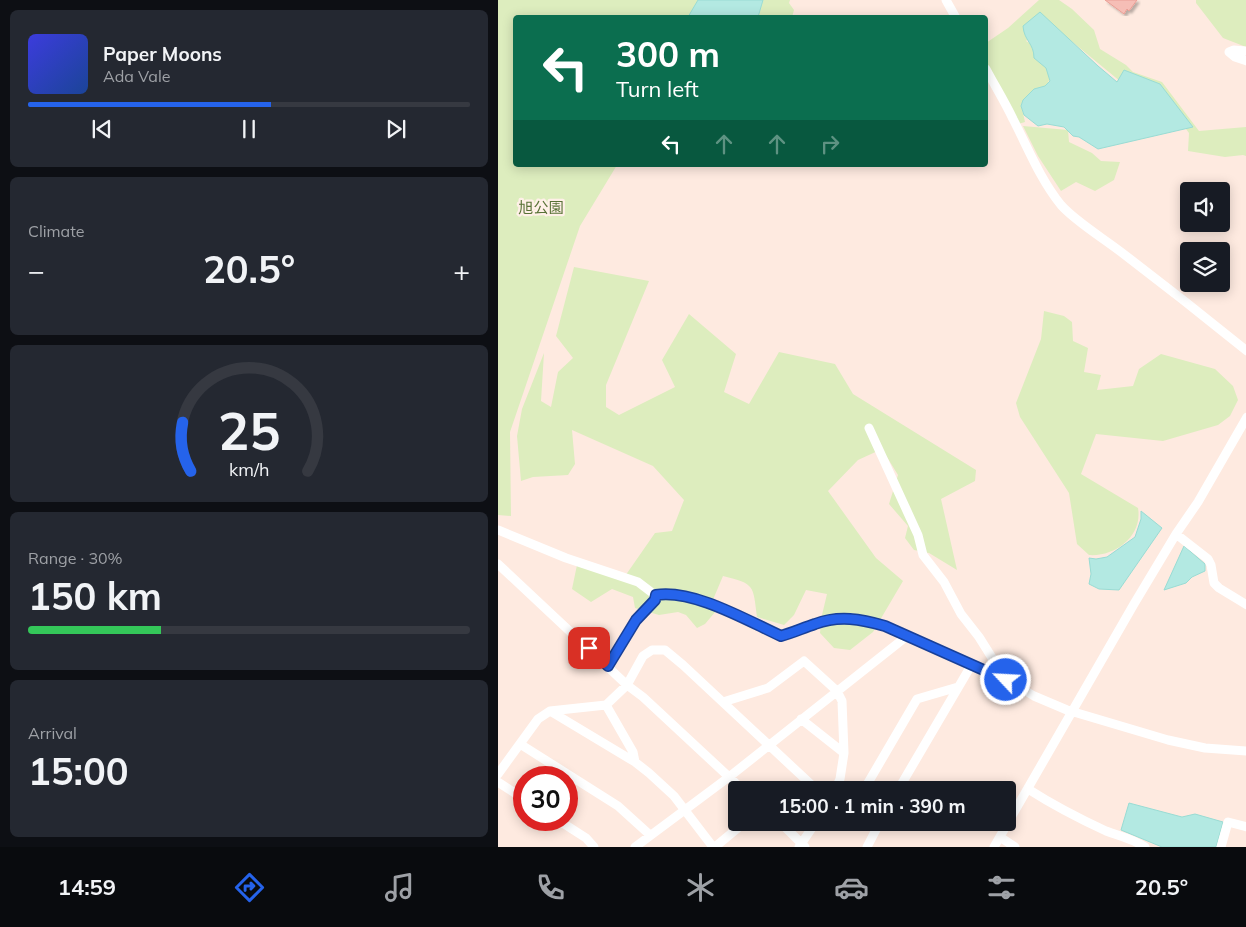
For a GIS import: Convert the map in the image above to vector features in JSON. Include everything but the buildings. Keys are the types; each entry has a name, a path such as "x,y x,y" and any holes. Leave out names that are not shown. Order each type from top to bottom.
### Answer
{"street":[{"path":"946,0 954,15"},
{"path":"1246,51 1234,50 1229,52 1235,57 1246,61"},
{"path":"988,73 1028,152 1052,193 1063,207 1192,306 1246,351"},
{"path":"994,847 1134,604 1175,535 1198,502 1246,418"},
{"path":"869,428 918,534 923,555 944,582 961,614 979,637 1006,680"},
{"path":"498,530 566,558 638,582 656,595 674,593 695,599 781,636 835,618 852,618 885,626 972,664 1034,696 1073,712 1186,744 1205,748 1246,751"},
{"path":"1175,535 1208,559 1214,583 1219,588 1246,605"},
{"path":"498,564 627,685 734,781"},
{"path":"608,666 636,620 655,600 656,595"},
{"path":"635,847 729,777 902,640 904,635"},
{"path":"498,774 538,719 550,711 606,705 627,685 643,656 652,650 665,650 807,781"},
{"path":"723,702 768,688 804,661 837,691 842,701 844,753 839,781"},
{"path":"903,781 972,664"},
{"path":"869,781 917,699 958,687"},
{"path":"606,705 634,752 635,762"},
{"path":"550,711 635,762 674,796 714,847 734,831"},
{"path":"801,719 844,753"},
{"path":"520,744 618,806 650,835"},
{"path":"498,782 513,792"},
{"path":"1028,789 1043,799 1098,826 1138,842 1145,847"},
{"path":"1221,847 1228,822 1246,827"},
{"path":"575,831 586,838 594,847"},
{"path":"788,831 802,846 811,831"},
{"path":"867,847 875,831"},
{"path":"1000,837 1015,847"}],"green space":[{"name":"旭公園","path":"498,0 790,0 789,3 794,10 793,15 513,15 513,167 616,167 580,226 510,432 511,516 498,515"},
{"path":"1039,0 1059,0 1072,9 1094,30 1100,49 1126,65 1133,72 1162,82 1199,131 1246,127 1246,156 1225,157 1188,151 1189,133 1159,93 1121,82 1047,21 1026,41 1047,53 1053,72 1044,91 1021,104 1025,122 1018,124 988,66 988,42 1008,28"},
{"path":"1196,0 1246,0 1246,47 1223,38 1196,3"},
{"path":"1023,126 1068,130 1069,142 1092,153 1101,161 1120,162 1114,180 1095,191 1076,182 1061,191 1038,156"},
{"path":"574,267 649,281 606,385 606,407 619,415 675,387 662,360 689,314 736,354 724,392 749,404 779,352 835,364 853,394 976,470 975,481 941,499 957,570 929,553 914,550 905,538 908,526 889,504 898,475 882,449 858,460 828,491 876,558 903,581 873,632 850,650 834,648 820,633 827,594 806,590 794,615 784,625 757,617 753,592 747,584 723,576 712,602 716,611 705,624 697,628 686,615 678,612 659,615 635,608 633,597 612,589 591,602 572,589 577,565 623,579 655,533 672,531 684,500 653,466 572,430 575,464 568,475 533,477 521,481 517,436 522,409 544,353 541,401 551,407 558,372 573,358 556,336"},
{"path":"1044,311 1064,316 1072,322 1073,341 1088,348 1084,372 1101,375 1097,390 1133,386 1139,369 1161,354 1215,369 1233,386 1238,400 1230,416 1218,425 1163,441 1096,434 1081,474 1138,508 1138,518 1132,536 1117,548 1099,555 1089,555 1077,544 1069,493 1020,417 1016,403 1041,339"}],"water":[{"path":"698,0 763,0 759,15 689,15"},
{"path":"1040,12 1117,82 1124,70 1160,84 1193,127 1098,149 1079,137 1073,136 1064,127 1047,124 1038,126 1024,115 1021,106 1023,100 1034,89 1045,86 1050,81 1046,68 1034,58 1034,53 1025,35 1023,26"},
{"path":"1141,511 1162,528 1119,590 1099,589 1089,584 1091,574 1089,558 1107,557 1135,537 1141,519"},
{"path":"1184,546 1205,564 1205,571 1192,577 1186,583 1164,590"},
{"path":"1129,803 1182,817 1195,814 1223,822 1216,847 1162,847 1121,830"}],"route":[{"path":"589,648 608,666 636,620 655,600 656,595 674,593 729,612 781,636 835,618 852,618 867,621 885,626 1006,680"}]}
